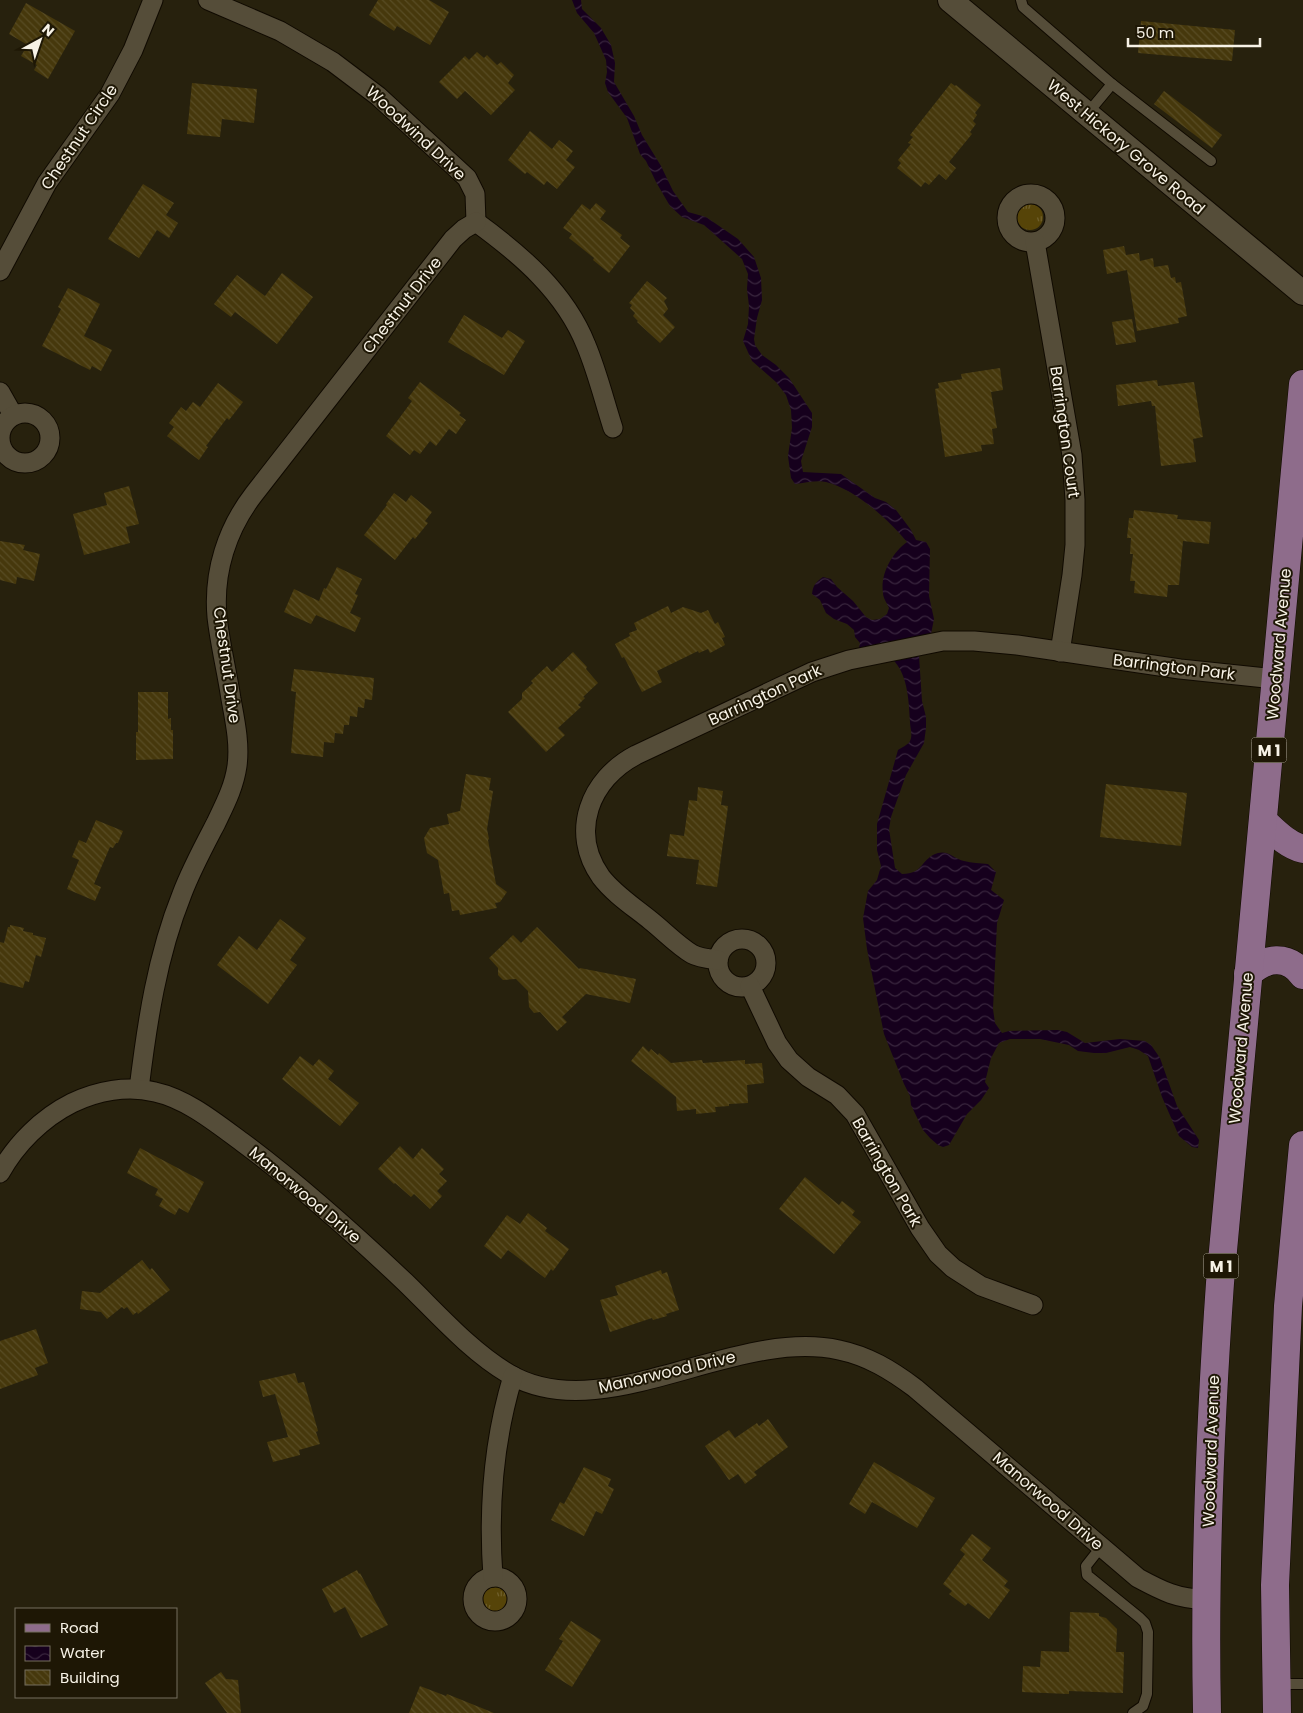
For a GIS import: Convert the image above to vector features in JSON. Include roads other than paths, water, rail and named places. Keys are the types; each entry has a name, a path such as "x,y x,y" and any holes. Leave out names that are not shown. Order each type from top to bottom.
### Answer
{"main road":[{"name":"Woodward Avenue","path":"1207,1713 1206,1600 1215,1353 1226,1206 1303,384"},
{"path":"1262,821 1284,840 1303,849"},
{"path":"1248,974 1260,964 1278,959 1292,964 1303,975"},
{"path":"1278,1713 1290,1684 1275,1585 1303,1145"}],"street":[{"name":"Chestnut Circle","path":"0,271 47,183 110,94 133,50 153,0"},
{"name":"Woodwind Drive","path":"208,0 280,31 310,48 378,96 467,178 475,194 476,222"},
{"name":"West Hickory Grove Road","path":"950,0 1303,294"},
{"path":"476,222 528,265 559,297 568,310 586,345 613,428"},
{"name":"Chestnut Drive","path":"139,1089 146,1040 165,942 188,878 227,800 236,774 238,740 217,617 218,576 226,542 238,517 254,494 453,239 464,229 476,222"},
{"name":"Barrington Court","path":"1035,242 1072,455 1075,500 1075,545 1060,652"},
{"path":"0,392 14,415"},
{"name":"Barrington Park","path":"718,960 693,955 618,895 605,882 594,866 588,846 586,823 592,800 606,778 624,762 799,677 824,667 849,660 943,641 974,641 1180,669 1276,679"},
{"path":"736,939 750,940 757,944 765,956 765,971 750,986 743,987 730,984 720,974 719,953 736,939"},
{"name":"Barrington Park","path":"750,986 777,1043 789,1060 808,1077 836,1095 855,1114 920,1228 938,1254 954,1268 981,1286 1033,1304"},
{"name":"Manorwood Drive","path":"0,1174 28,1136 42,1122 60,1109 76,1101 97,1094 123,1089 139,1089 164,1094 193,1109 261,1156 350,1230 482,1356 513,1376 529,1383 559,1389 600,1389 642,1381 721,1359 775,1349 816,1346 845,1352 878,1364 905,1380 1138,1578 1163,1592 1187,1599 1206,1600"},
{"path":"493,1577 490,1517 492,1481 502,1416 513,1376"}],"lane":[{"path":"1021,0 1023,7 1112,84 1211,162"},
{"path":"1086,114 1112,84"},
{"path":"1101,1547 1086,1566 1087,1575 1140,1618 1147,1627 1148,1632 1147,1694 1143,1706 1133,1713"}],"water":[{"path":"572,0 581,0 582,9 601,28 611,45 615,63 614,82 673,191 688,212 706,217 738,239 754,257 761,278 762,300 757,318 755,345 762,355 789,378 812,413 812,427 801,461 803,472 841,474 896,510 916,540 926,542 930,549 929,596 934,619 931,634 919,656 926,728 924,743 906,775 891,817 889,829 895,868 902,874 915,871 932,855 942,852 964,861 988,864 996,872 991,890 1004,900 997,923 993,1009 995,1023 1002,1033 1009,1031 1058,1030 1067,1032 1085,1043 1120,1039 1145,1041 1151,1045 1160,1058 1177,1106 1199,1140 1198,1148 1192,1147 1179,1136 1162,1097 1148,1056 1130,1047 1106,1053 1094,1053 1078,1051 1069,1045 1040,1039 1010,1039 999,1043 991,1058 985,1082 989,1088 981,1100 967,1114 949,1145 943,1147 938,1145 923,1130 911,1105 910,1096 884,1034 867,949 863,918 868,891 877,880 881,866 877,850 877,824 898,750 908,744 911,739 907,690 903,675 892,658 859,648 860,643 855,637 854,630 826,613 820,600 812,594 814,586 823,577 831,579 866,617 872,620 880,619 887,614 889,608 883,595 885,571 896,552 907,542 871,506 848,491 822,481 795,484 791,478 788,456 792,428 791,410 786,395 776,382 752,361 743,341 748,324 749,306 748,274 742,259 704,225 682,217 670,206 646,161 640,154 627,118 608,92 605,83 607,72 606,60 594,33 577,13"}]}
